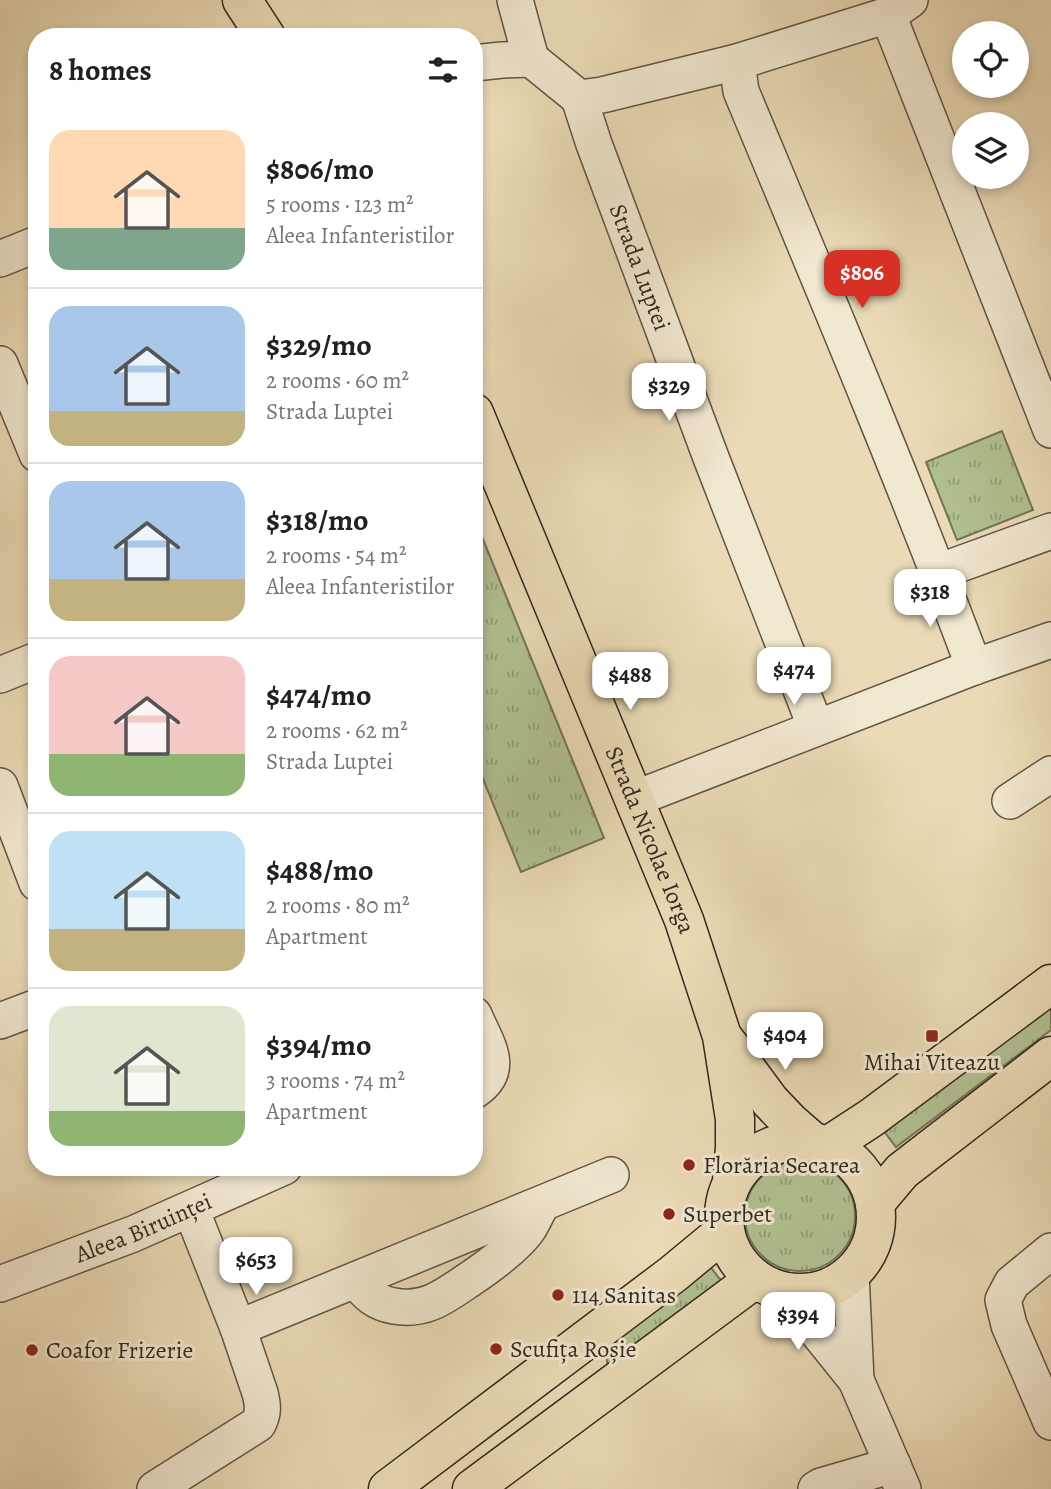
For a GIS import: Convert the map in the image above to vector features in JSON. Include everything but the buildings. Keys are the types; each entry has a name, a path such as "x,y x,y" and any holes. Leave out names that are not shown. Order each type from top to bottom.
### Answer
{"main road":[{"path":"242,0 260,28"},
{"name":"Strada Nicolae Iorga","path":"483,457 487,477 634,799 684,920 722,1035 735,1119 736,1148 732,1181"},
{"path":"821,1144 881,1111 1051,984"},
{"name":"Strada Nicolae Iorga","path":"722,1035 770,1101 790,1122 821,1144"},
{"path":"875,1203 902,1171 1051,1056"},
{"path":"794,1141 821,1144 845,1155 859,1169 869,1185 875,1203 876,1223 864,1259 852,1274 817,1292 792,1293 766,1285 741,1266 731,1250 723,1215 732,1181 758,1153 775,1144 794,1141"},
{"path":"388,1489 673,1274 725,1231"},
{"path":"472,1489 766,1285"}],"street":[{"path":"515,0 531,58 579,98 602,95 737,62 899,8 1051,430"},
{"path":"483,62 531,58"},
{"path":"737,62 741,91 875,414 974,667"},
{"name":"Strada Luptei","path":"579,98 705,442 816,728"},
{"path":"0,259 28,248"},
{"path":"12,384 28,429"},
{"path":"938,572 1051,531"},
{"path":"634,799 974,667 1051,640"},
{"path":"0,675 28,664"},
{"path":"1010,801 1051,774"},
{"path":"0,786 28,859"},
{"path":"0,1021 28,1010"},
{"path":"483,1039 493,1065 489,1078 483,1083"},
{"path":"238,1328 611,1175"},
{"name":"Aleea Biruinței","path":"0,1284 133,1234 257,1176"},
{"path":"356,1280 365,1293 385,1304 408,1308 424,1306 441,1298 492,1264 528,1230 541,1204"},
{"path":"155,1489 258,1424 263,1416 260,1393 238,1328 191,1209"},
{"path":"1051,1251 1012,1283 1003,1300 1009,1325 1051,1422"},
{"path":"852,1274 856,1380"},
{"path":"766,1285 819,1334 856,1380 898,1477 821,1486 816,1489"}],"green space":[{"path":"1002,431 1033,510 957,540 926,462"},
{"path":"483,539 604,838 521,872 483,779"},
{"path":"1051,1003 1051,1030 896,1147 883,1130"},
{"path":"800,1161 821,1165 839,1177 851,1195 855,1216 851,1237 839,1255 821,1267 800,1271 779,1267 761,1255 749,1237 745,1216 749,1195 761,1177 779,1165"},
{"path":"709,1265 722,1282 609,1370 604,1348"}],"place":[{"name":"Mihai Viteazu","path":"932,1036"},
{"name":"Florăria Secarea","path":"689,1165"},
{"name":"Superbet","path":"669,1214"},
{"name":"114 Sanitas","path":"558,1295"},
{"name":"Scufița Roșie","path":"496,1349"},
{"name":"Coafor Frizerie","path":"32,1350"}]}
